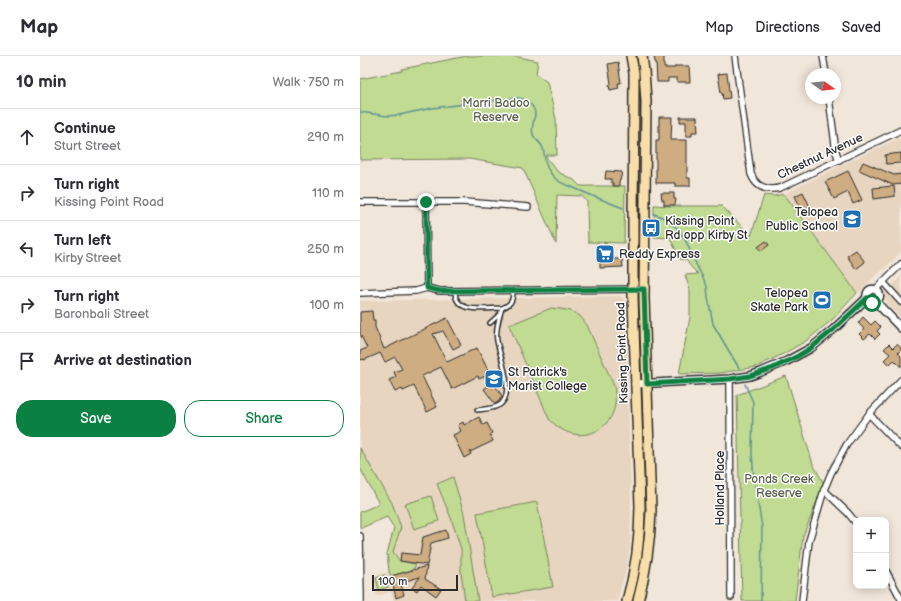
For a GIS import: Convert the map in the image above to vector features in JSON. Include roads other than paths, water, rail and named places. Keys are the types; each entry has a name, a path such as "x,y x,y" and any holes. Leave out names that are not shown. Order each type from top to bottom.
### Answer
{"main road":[{"name":"Kissing Point Road","path":"627,601 637,557 640,528 633,290 634,73 631,56"},
{"name":"Kissing Point Road","path":"638,601 646,568 650,529 644,289 646,102 642,56"}],"street":[{"name":"Chestnut Avenue","path":"735,56 750,169 755,182 762,187 776,189 784,186 901,130"},
{"path":"823,56 825,68"},
{"path":"830,104 836,152 840,160"},
{"path":"360,202 464,202 528,207"},
{"path":"426,202 427,288"},
{"path":"635,384 730,379 761,372 787,362 811,348 823,338 867,298 866,295 868,291 875,290 901,264"},
{"path":"882,282 901,302"},
{"path":"360,293 416,291 427,288 437,291 644,289"},
{"path":"875,290 880,296 876,302"},
{"path":"867,298 870,302 876,302 901,328"},
{"name":"Holland Place","path":"730,379 731,597"},
{"path":"802,601 809,542 824,490 847,444 869,414 901,380"},
{"path":"869,414 901,447"},
{"path":"824,490 853,519"},
{"path":"360,536 361,601"},
{"path":"889,577 901,599"}],"lane":[{"path":"455,291 457,302 462,306 478,309 502,308 509,304 512,300 513,290"},
{"path":"477,410 490,409 500,405 506,398 507,380 496,340 497,324 502,308"},
{"path":"490,324 500,314"}],"waterway":[{"path":"360,112 387,116 432,108 515,98 523,99 529,103 535,111 532,130 533,134 542,146 545,162 553,176 563,184 623,208"},
{"path":"654,214 662,217 677,228 684,237 707,286 713,324 739,368"},
{"path":"745,384 753,402 752,454 754,479 762,527 761,601"}],"place":[{"name":"Telopea Public School","path":"852,219"},
{"name":"Kissing Point Rd opp Kirby St","path":"651,228"},
{"name":"Reddy Express","path":"605,254"},
{"name":"Telopea Skate Park","path":"822,300"},
{"name":"St Patrick's Marist College","path":"494,379"}],"park label":[{"name":"Marri Badoo Reserve","path":"496,110"},
{"name":"Ponds Creek Reserve","path":"779,486"}]}
